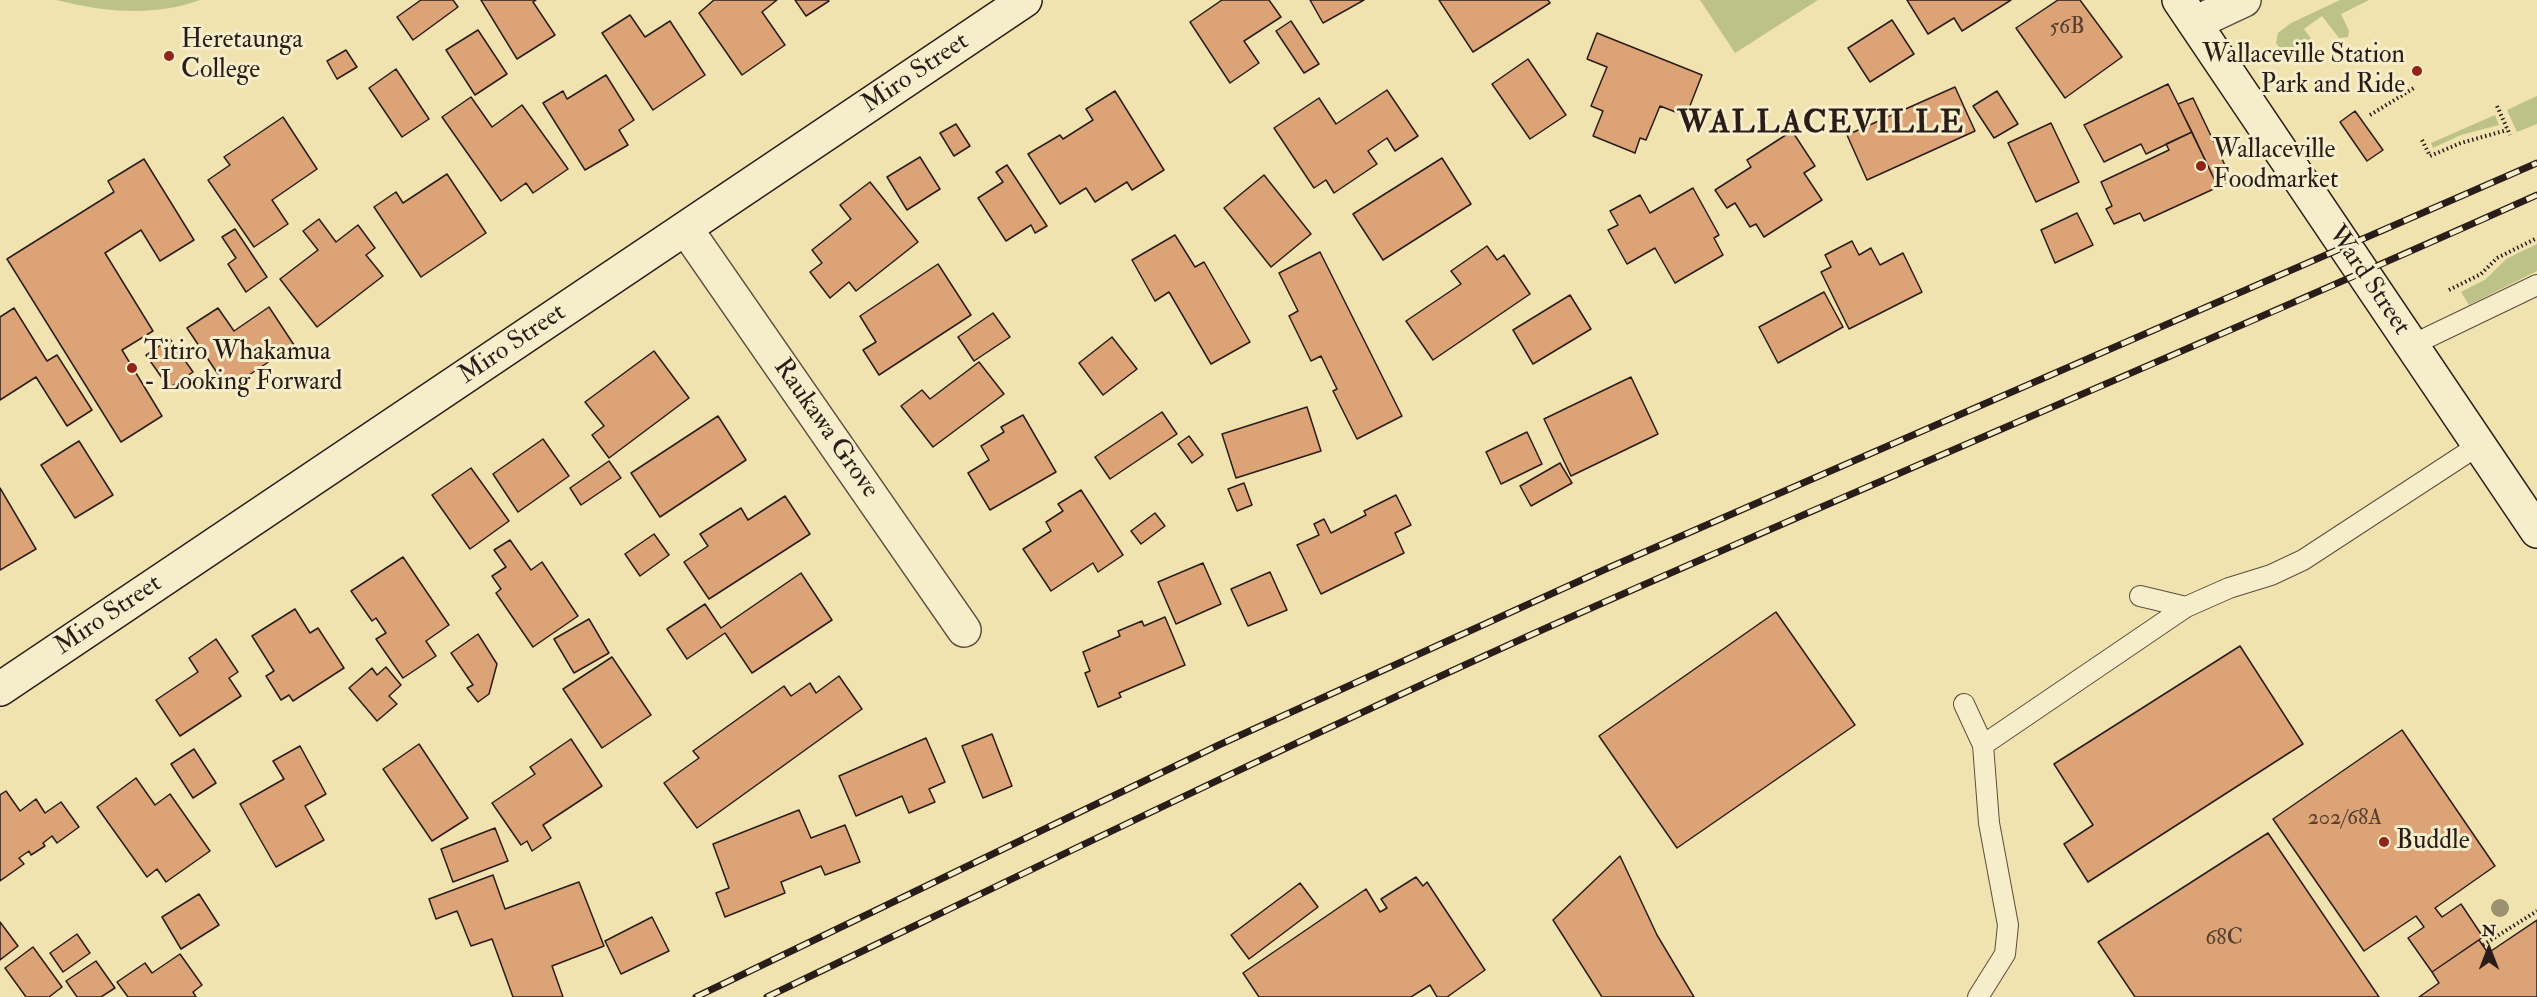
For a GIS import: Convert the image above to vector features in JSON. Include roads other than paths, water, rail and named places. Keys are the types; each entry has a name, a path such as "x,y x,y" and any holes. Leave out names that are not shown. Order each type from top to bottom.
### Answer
{"street":[{"name":"Miro Street","path":"0,689 1025,0"},
{"path":"2187,12 2244,0"},
{"name":"Ward Street","path":"2187,12 2537,531"},
{"name":"Raukawa Grove","path":"686,229 964,630"}],"lane":[{"path":"2412,345 2537,285"},
{"path":"1983,745 2186,607 2303,560 2479,445"},
{"path":"2140,596 2186,607"},
{"path":"1964,704 1983,745 1989,823 2008,925 2005,954 1978,997"}],"railway":[{"path":"696,997 1221,744 1608,568 2537,163"},
{"path":"767,997 1251,765 1544,629 2537,195"}],"place":[{"name":"Heretaunga College","path":"169,56"},
{"name":"Wallaceville Station Park and Ride","path":"2417,71"},
{"name":"Wallaceville Foodmarket","path":"2201,166"},
{"name":"Titiro Whakamua - Looking Forward","path":"132,368"},
{"name":"Buddle","path":"2384,842"}],"district":[{"name":"WALLACEVILLE","path":"1821,125"}]}
